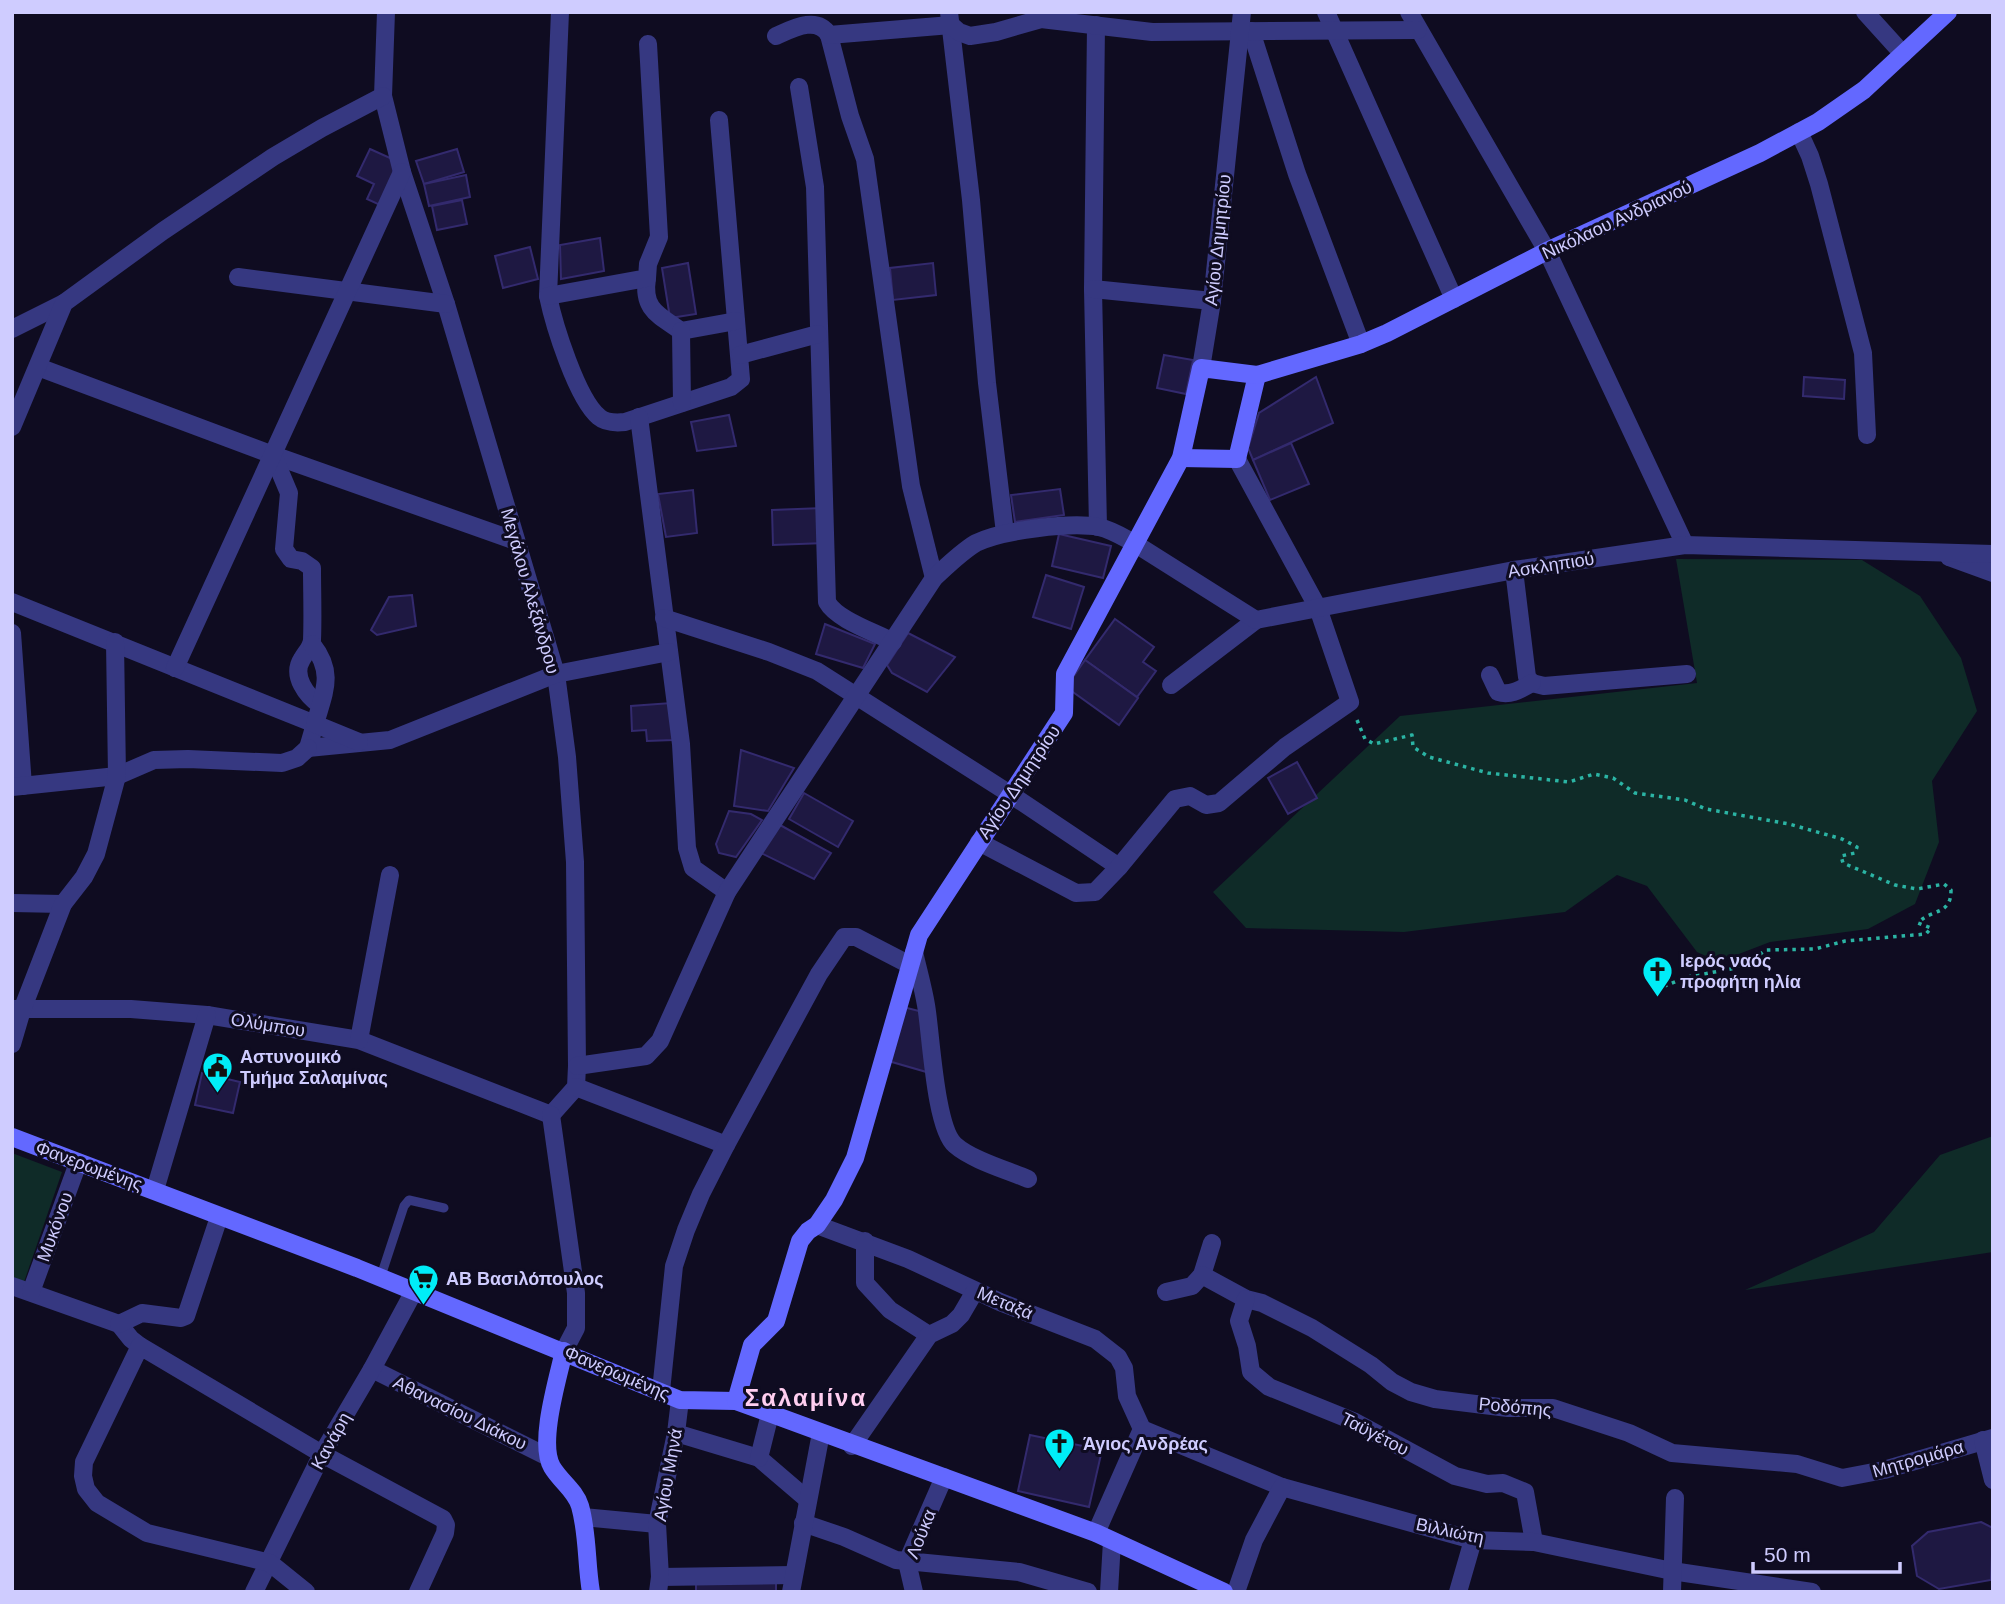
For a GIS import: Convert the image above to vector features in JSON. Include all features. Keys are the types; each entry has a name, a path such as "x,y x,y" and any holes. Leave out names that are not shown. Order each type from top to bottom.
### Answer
{"street":[{"name":"Μεγάλου Αλεξάνδρου","path":"386,12 383,96 402,172 446,304 556,674 567,757 575,862 576,1087"},
{"path":"560,12 548,296 574,376 600,419 612,423 625,422 736,385 741,379 719,120"},
{"name":"Αγίου Δημητρίου","path":"736,1401 752,1345 776,1321 800,1241 817,1225 855,1158 919,935 1064,713 1065,674 1181,458 1201,368 1212,300 1246,31 1242,12"},
{"path":"1326,12 1454,299"},
{"path":"1409,12 1547,251 1685,545"},
{"path":"1866,12 1903,54"},
{"name":"Νικόλαου Ανδριανού","path":"1257,374 1361,344 1547,251 1760,153 1799,132 1864,90 1948,12"},
{"path":"950,19 959,32 970,36 996,32 1039,15 1152,32 1418,30"},
{"path":"829,35 950,19"},
{"path":"950,19 1005,533"},
{"path":"776,36 799,26 818,25 827,30 829,35 850,116 865,159 911,486 934,578"},
{"path":"1096,25 1093,289 1098,527"},
{"path":"1246,31 1361,344"},
{"path":"649,44 659,237 648,264 645,289 648,302 652,310 681,331 736,321"},
{"path":"799,87 815,187 827,602 831,609 841,616 893,642"},
{"path":"12,329 64,303 163,231 273,157 383,96"},
{"path":"1799,132 1819,184 1863,353 1867,436"},
{"path":"175,668 402,172"},
{"path":"238,277 446,304"},
{"path":"548,296 647,278"},
{"path":"1093,289 1212,300"},
{"path":"12,427 64,303"},
{"path":"681,331 682,403"},
{"path":"740,355 818,334"},
{"path":"38,367 273,455 516,541"},
{"path":"979,842 1076,892 1095,892 1175,799 1190,796 1206,805 1219,803 1286,747 1350,702 1318,608 1237,459 1257,374 1201,368"},
{"path":"639,417 681,744 687,848 693,868 727,892"},
{"path":"273,455 289,492 284,549 290,559 302,561 312,568 312,644 300,661 298,671 303,688 310,698 320,705"},
{"path":"1181,458 1237,459"},
{"path":"577,1066 646,1056 654,1050 727,892 934,578 977,543 1005,533 1053,527 1098,527 1134,543 1256,620 1171,685"},
{"name":"Ασκληπιού","path":"1256,620 1514,570 1685,545 1993,554"},
{"path":"1929,551 1993,573"},
{"path":"1514,570 1527,677 1532,682 1544,687 1687,674"},
{"path":"12,602 364,743"},
{"path":"664,618 769,652 817,671 1119,867"},
{"path":"12,633 18,787 117,776 154,761 188,759 282,764 297,758 308,748 327,684 319,653 312,644"},
{"path":"12,1044 17,1010 63,904 84,877 96,853 117,776 115,642"},
{"path":"308,748 390,740 556,674 669,652"},
{"path":"1490,675 1498,692 1505,694 1532,682"},
{"path":"359,1040 390,875"},
{"path":"12,902 63,904"},
{"path":"661,1391 674,1266 701,1194 819,974 844,937 856,937 912,959 926,1007 938,1096 947,1132 954,1144 1028,1179"},
{"name":"Ολύμπου","path":"17,1010 131,1009 207,1015 359,1040 551,1115"},
{"path":"155,1190 207,1015"},
{"path":"592,1592 583,1517 577,1496 552,1467 548,1457 551,1405 564,1351 576,1328 576,1293 551,1115 576,1087 726,1145"},
{"name":"Φανερωμένης","path":"12,1137 357,1268 680,1400 736,1401 1104,1537 1224,1592"},
{"name":"Μυκόνου","path":"31,1292 78,1163"},
{"path":"119,1324 142,1313 181,1318 186,1316 219,1217"},
{"name":"Μεταξά","path":"817,1225 864,1241 975,1291 1095,1339 1118,1357 1124,1368 1127,1396 1142,1429"},
{"path":"864,1241 864,1283 890,1310 929,1335"},
{"path":"1166,1292 1192,1286 1202,1275 1212,1243"},
{"name":"Ροδόπης","path":"1202,1275 1246,1299 1262,1303 1312,1328 1411,1392 1435,1399 1495,1406 1553,1408 1629,1433 1672,1453 1797,1464 1842,1478"},
{"path":"12,1286 119,1324 140,1346 322,1454 443,1519 446,1525 445,1533 418,1592"},
{"path":"852,1446 929,1335 952,1324 961,1315 975,1291"},
{"name":"Κανάρη","path":"254,1592 322,1454 413,1293"},
{"name":"Ταϋγέτου","path":"1246,1299 1239,1321 1251,1371 1259,1380 1269,1387 1353,1421 1455,1476 1487,1483 1503,1483 1525,1492 1534,1542"},
{"path":"140,1346 88,1450 83,1476 86,1489 97,1503 147,1533 270,1563 306,1592"},
{"name":"Αθανασίου Διάκου","path":"372,1369 548,1457"},
{"name":"Αγίου Μηνά","path":"659,1584 657,1524 680,1400"},
{"path":"760,1458 770,1414"},
{"path":"1110,1592 1104,1537 1142,1429"},
{"name":"Βιλλιώτη","path":"1142,1429 1282,1487 1473,1540 1534,1542 1672,1571 1812,1592"},
{"path":"676,1433 760,1458 808,1500"},
{"path":"659,1584 792,1583 821,1433"},
{"path":"1988,1439 1993,1480"},
{"name":"Μητρομάρα","path":"1842,1478 1884,1470 1988,1439"},
{"name":"Λούκα","path":"914,1592 907,1562 944,1477"},
{"path":"1236,1592 1254,1540 1282,1487"},
{"path":"1672,1592 1675,1498"},
{"path":"583,1517 657,1524"},
{"path":"803,1523 844,1537 896,1560 1019,1572 1088,1592"},
{"path":"1458,1592 1473,1540"}],"lane":[{"path":"380,1279 404,1206 409,1200 444,1208"}],"path":[{"path":"1350,702 1365,739 1374,744 1412,735 1413,747 1429,757 1488,773 1569,782 1594,774 1613,778 1635,793 1685,800 1706,809 1789,824 1842,839 1857,847 1855,853 1841,856 1843,863 1895,885 1917,889 1944,884 1951,890 1951,900 1945,909 1923,918 1918,923 1931,928 1926,934 1845,941 1815,949 1766,950 1731,969 1687,977 1665,986"}],"green space":[{"path":"1676,559 1862,560 1920,596 1961,658 1977,711 1932,781 1939,842 1915,904 1868,929 1770,942 1718,962 1697,952 1647,886 1617,875 1565,912 1404,932 1246,928 1213,892 1400,716 1697,683"},
{"path":"1993,1136 1993,1252 1745,1290 1874,1232 1940,1155"},
{"path":"12,1153 62,1172 24,1282 12,1278"}],"building":[{"path":"370,149 399,162 380,205 367,199 374,184 357,176"},
{"path":"457,149 464,172 424,184 416,161"},
{"path":"466,175 470,197 429,206 424,184"},
{"path":"462,200 467,224 437,230 432,206"},
{"path":"600,238 604,271 561,279 560,245"},
{"path":"530,247 538,279 503,288 495,256"},
{"path":"688,263 696,314 670,318 662,268"},
{"path":"933,263 936,295 893,300 890,268"},
{"path":"1164,355 1193,360 1186,394 1157,388"},
{"path":"1316,377 1333,423 1253,460 1248,448 1259,413"},
{"path":"1804,377 1845,380 1844,399 1803,396"},
{"path":"729,415 736,446 697,451 691,422"},
{"path":"1291,443 1309,484 1270,500 1253,460"},
{"path":"1060,489 1064,515 1015,522 1011,495"},
{"path":"693,490 697,533 666,537 658,494"},
{"path":"823,508 825,543 773,545 772,510"},
{"path":"1059,534 1111,546 1103,578 1052,566"},
{"path":"1046,575 1084,587 1071,629 1033,617"},
{"path":"412,595 416,626 377,635 371,630 389,597"},
{"path":"1115,619 1154,647 1143,662 1156,671 1137,697 1085,660"},
{"path":"825,624 875,644 863,668 816,654"},
{"path":"908,633 955,657 927,692 892,673 887,665"},
{"path":"1085,660 1138,698 1119,725 1066,687"},
{"path":"671,703 673,740 647,741 646,730 632,731 631,706"},
{"path":"741,750 794,768 768,811 734,806"},
{"path":"1297,762 1317,798 1288,814 1268,778"},
{"path":"804,793 853,821 838,847 789,819"},
{"path":"729,811 751,814 762,820 736,857 719,853 716,844"},
{"path":"780,825 831,853 814,879 761,853"},
{"path":"903,1007 923,1012 930,1073 885,1060"},
{"name":"Αστυνομικό Τμήμα Σαλαμίνας","path":"202,1073 240,1082 233,1113 195,1105"},
{"name":"Άγιος Ανδρέας","path":"1030,1435 1102,1450 1089,1507 1018,1491"},
{"path":"1981,1522 1993,1528 1991,1580 1939,1589 1917,1576 1912,1546 1928,1532"},
{"path":"776,1582 776,1592 696,1592 696,1584"}],"place":[{"name":"Ιερός ναός προφήτη ηλία","path":"1657,998"},
{"name":"Αστυνομικό Τμήμα Σαλαμίνας","path":"217,1094"},
{"name":"ΑΒ Βασιλόπουλος","path":"423,1306"},
{"name":"Άγιος Ανδρέας","path":"1060,1471"}],"district":[{"name":"Σαλαμίνα","path":"806,1397"}]}
